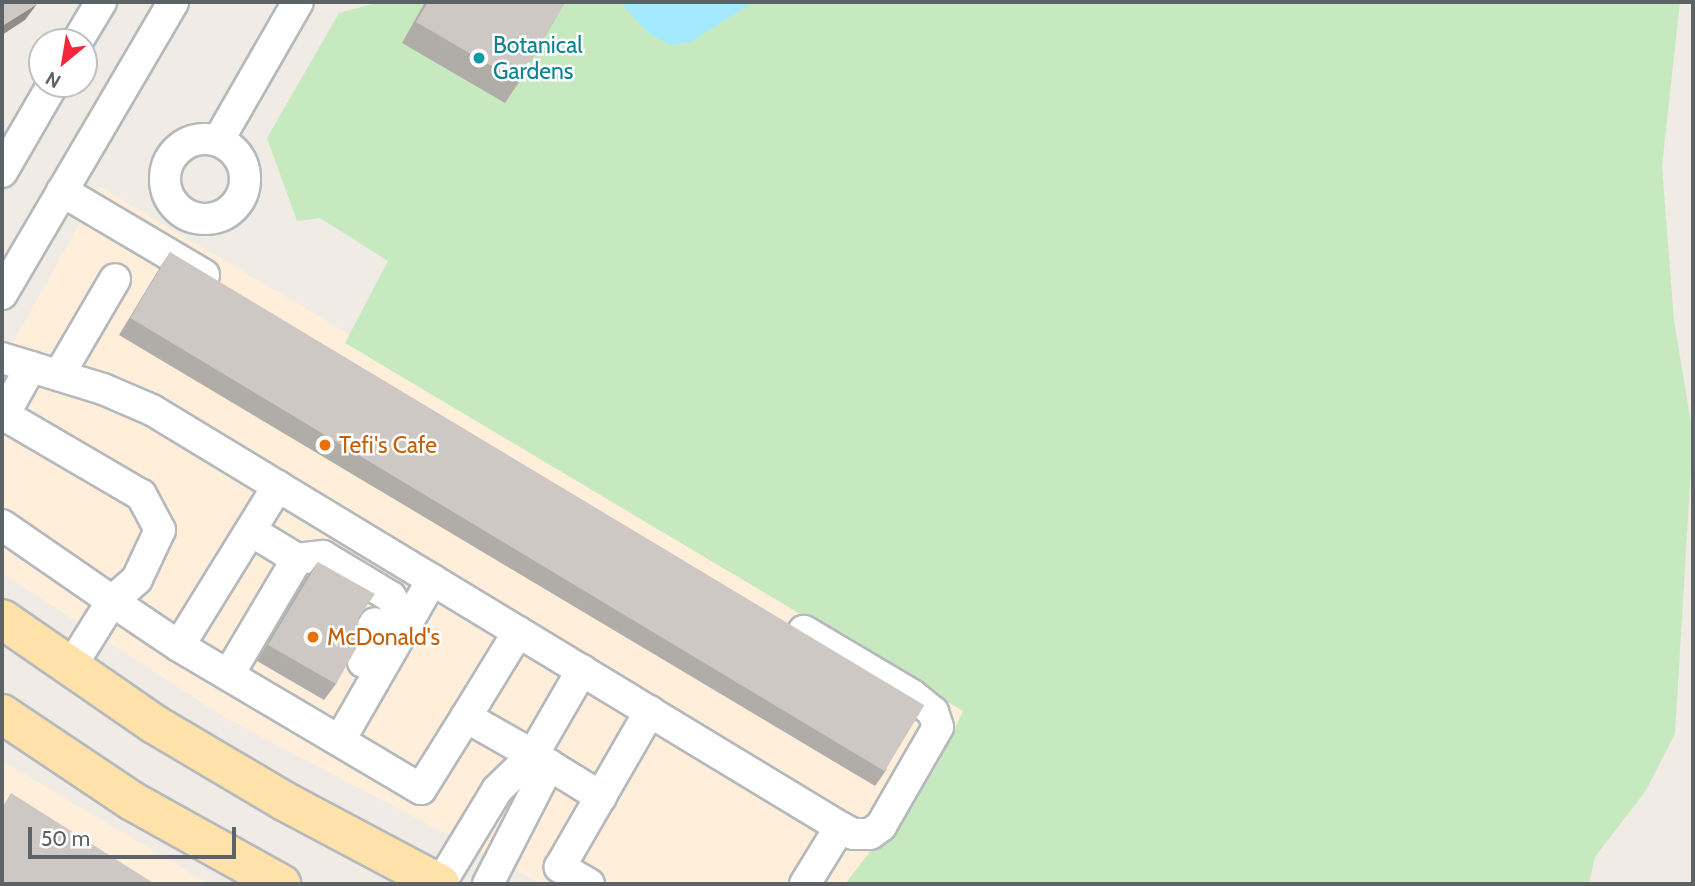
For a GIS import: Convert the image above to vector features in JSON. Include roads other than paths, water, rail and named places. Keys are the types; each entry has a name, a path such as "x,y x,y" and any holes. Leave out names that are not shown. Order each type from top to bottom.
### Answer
{"main road":[{"path":"2,619 70,668 284,801 440,884"},
{"path":"2,715 132,801 281,884"}],"street":[{"path":"86,28 101,2"},
{"path":"2,294 173,2"},
{"path":"218,141 298,2"},
{"path":"4,163 44,98"},
{"path":"62,191 230,290"},
{"path":"70,668 112,601 137,579 160,530 141,495 3,416 45,371 115,279"},
{"path":"2,358 152,410 840,827 853,834 870,834 881,826 938,727 933,712 912,695 780,617"},
{"path":"179,646 278,486"},
{"path":"2,525 179,646 421,789 519,632"},
{"path":"251,531 297,559 323,556 386,621 363,642 363,662 331,734"},
{"path":"229,674 297,559"},
{"path":"331,734 432,580"},
{"path":"488,884 582,670"},
{"path":"589,884 560,867 650,711"},
{"path":"466,717 601,797"},
{"path":"440,884 497,790 541,760"},
{"path":"805,884 840,827"}],"water":[{"path":"620,2 761,2 752,3 691,42 670,45 647,32"}],"place":[{"name":"Botanical Gardens","path":"479,58"},
{"name":"Tefi's Cafe","path":"325,445"},
{"name":"McDonald's","path":"313,637"}]}
